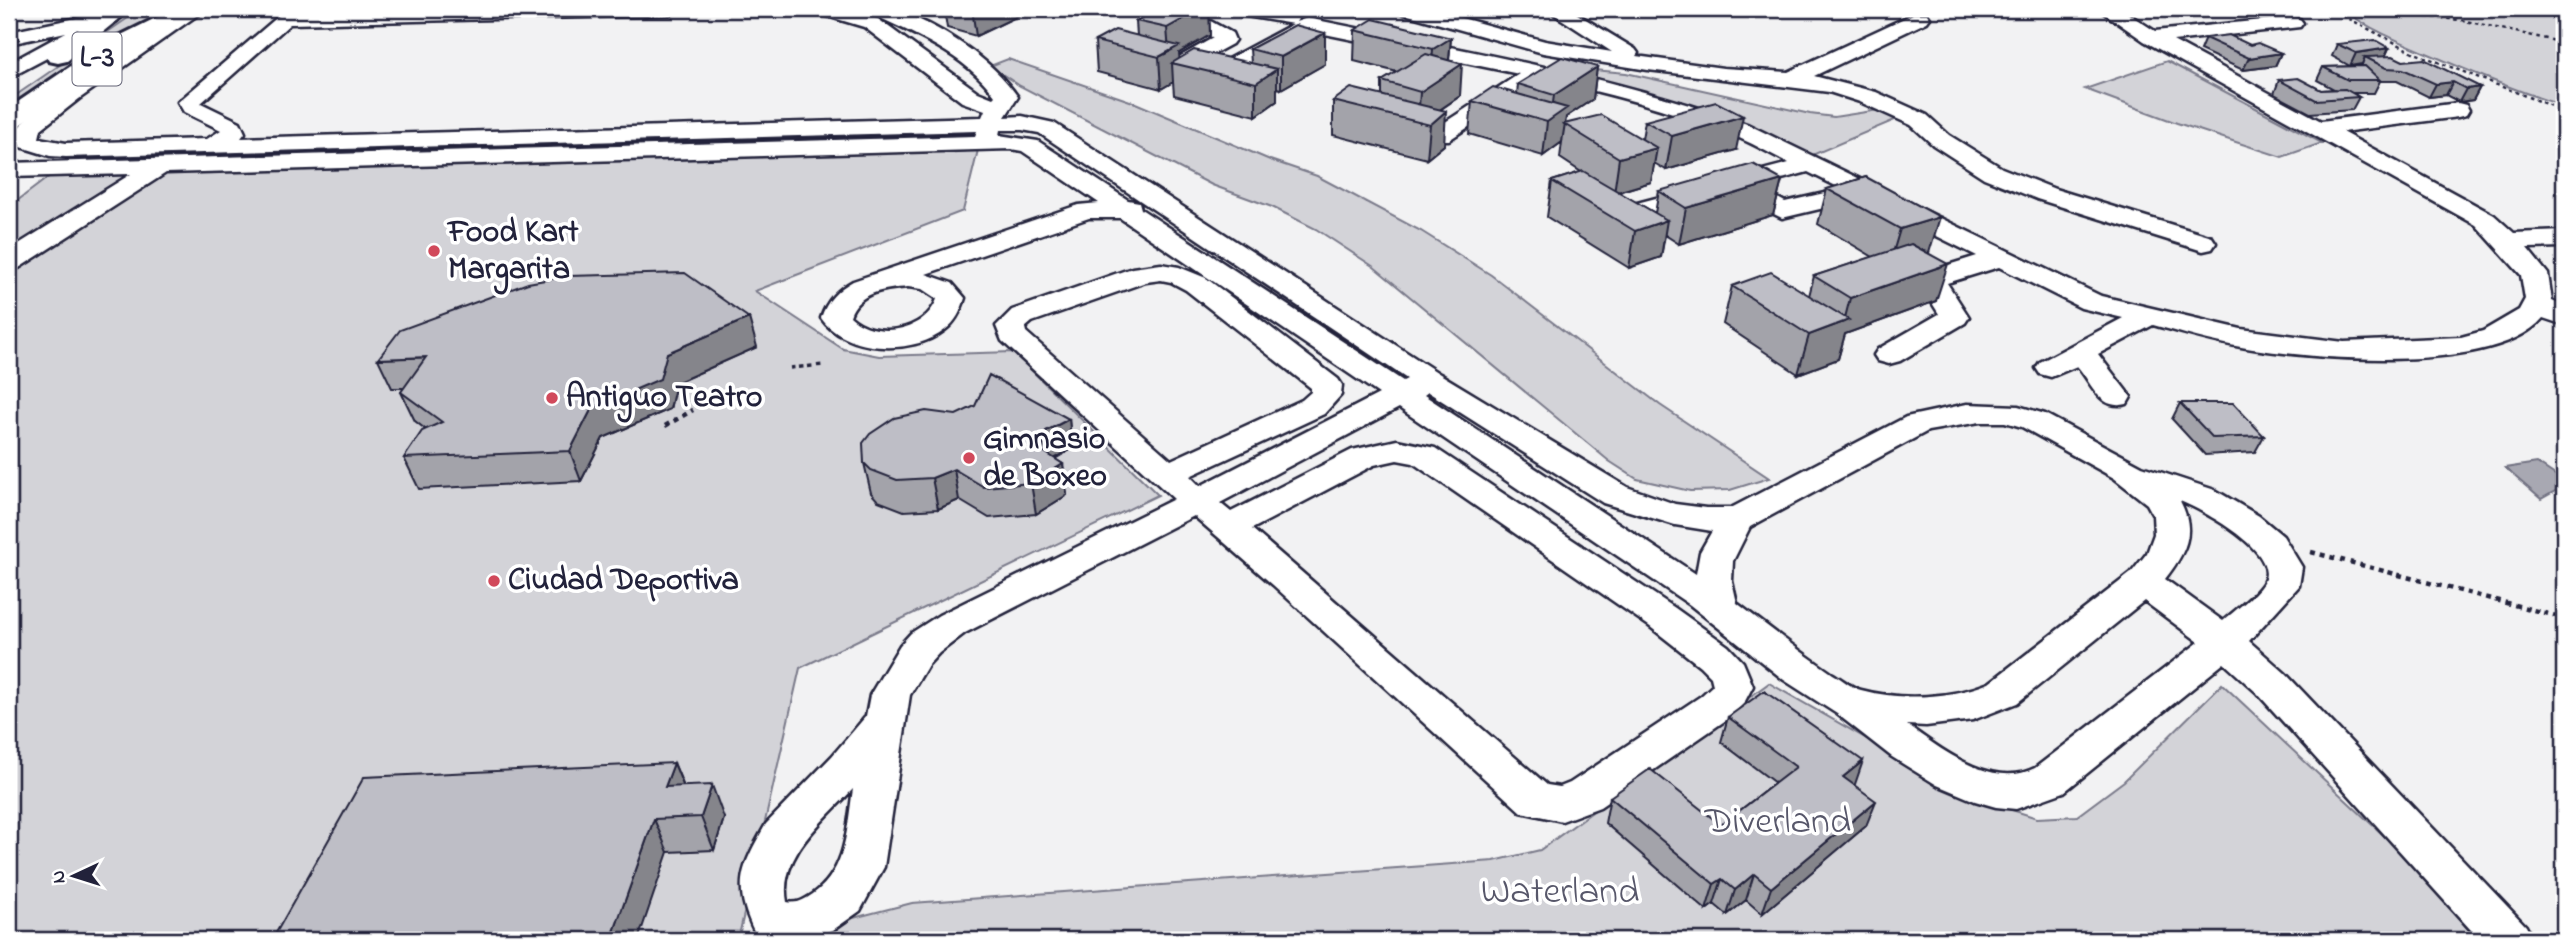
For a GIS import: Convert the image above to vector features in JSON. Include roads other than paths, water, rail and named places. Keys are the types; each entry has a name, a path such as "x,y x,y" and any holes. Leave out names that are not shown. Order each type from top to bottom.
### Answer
{"main road":[{"name":"L-3","path":"14,76 132,9"},
{"name":"L-3","path":"9,120 113,48 182,9"},
{"name":"L-3","path":"113,48 194,9"},
{"name":"L-3","path":"14,76 90,32 115,13"}],"street":[{"path":"194,9 150,36 31,125 26,135 29,142 50,149 66,150 794,138"},
{"path":"9,262 148,172 214,146 233,134 232,127 192,107 189,102 293,13 670,9"},
{"path":"9,170 794,138 992,124 1046,128 1429,380 1615,495 1681,516 1718,521 1738,519 1917,425 1955,416 1994,413 2019,415 2126,470 2203,498 2247,524 2271,544 2284,568 2281,586 2225,642 2060,774 2034,788 2014,792 1970,782 1912,751 1849,703 1798,670 1720,608 1119,210 1030,146 1011,142 992,124 970,97 871,23 824,9"},
{"path":"877,9 917,28 967,58 1001,86 1007,97 992,124"},
{"path":"1177,66 1225,40 1221,34 1205,24 1239,9 1288,19"},
{"path":"1408,9 1543,47 1648,64 1832,86 1895,108 1919,120 1966,158 2003,177 2046,194 2203,243"},
{"path":"1556,9 1648,64"},
{"path":"1206,80 1307,24 1539,71 1692,111 1739,129 1869,190 2091,302 2241,338 2344,351 2463,346 2493,337 2530,315 2539,299 2534,274 2507,241 2485,220 2151,37 2108,9"},
{"path":"9,38 115,13"},
{"path":"1791,79 1920,18"},
{"path":"2151,37 2293,23"},
{"path":"1330,51 1359,36"},
{"path":"1490,61 1463,87 1491,100"},
{"path":"1441,135 1539,71"},
{"path":"2320,128 2458,110"},
{"path":"37,168 66,150"},
{"path":"1626,213 1811,164"},
{"path":"1734,184 1782,210 1869,190"},
{"path":"886,281 916,268 1087,210 1119,210 1156,199"},
{"path":"951,298 943,288 928,282 908,279 886,281 865,286 848,295 838,306 835,318 842,328 857,336 878,339 923,331 940,321 950,310 951,298 963,273 1101,225 1119,210"},
{"path":"2507,241 2564,239"},
{"path":"1889,355 1955,317 1934,288 1936,278 2000,258"},
{"path":"1167,474 1312,407 1326,395 1326,385 1196,284 1170,273 1142,274 1022,316 1012,322 1012,335 1227,528 1286,576 1528,795 1545,803 1570,803 1715,706 1730,693 1733,686 1729,672 1686,634 1423,455 1397,450 1364,457 1227,528"},
{"path":"2536,305 2564,316"},
{"path":"2051,368 2080,352"},
{"path":"884,723 890,695 919,649 937,633 1429,380"},
{"path":"1849,703 1926,711 1973,705 2003,693 2144,582 2160,564 2174,535 2168,505 2126,470"},
{"path":"1720,608 1712,568 1721,543 1738,519"},
{"path":"2144,582 2225,642 2271,682 2509,940"}],"lane":[{"path":"2116,397 2080,352 2147,317"}],"place":[{"name":"Food Kart Margarita","path":"434,251"},
{"name":"Antiguo Teatro","path":"552,398"},
{"name":"Gimnasio de Boxeo","path":"969,458"},
{"name":"Ciudad Deportiva","path":"494,581"}],"park label":[{"name":"Diverland","path":"1778,823"},
{"name":"Waterland","path":"1560,893"}]}
